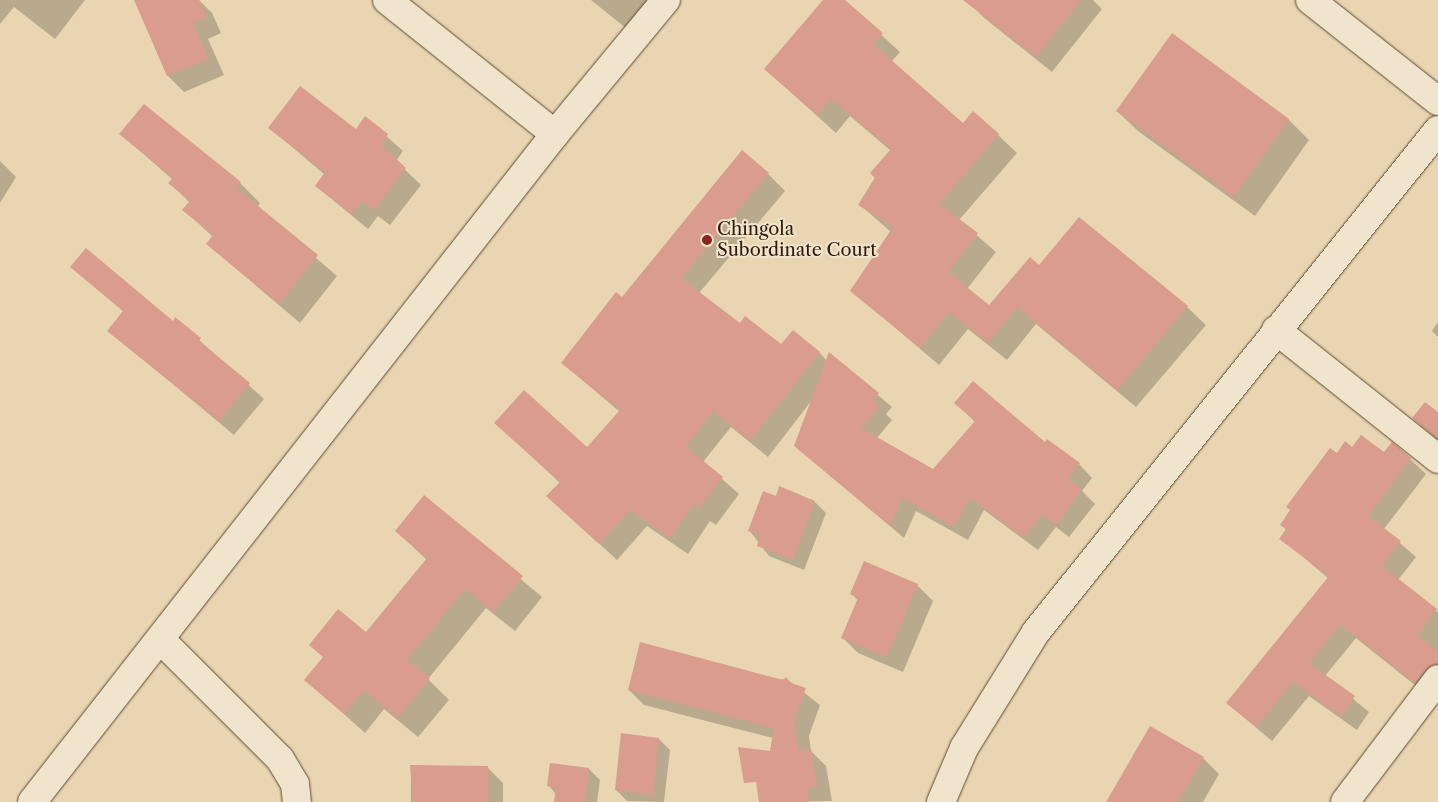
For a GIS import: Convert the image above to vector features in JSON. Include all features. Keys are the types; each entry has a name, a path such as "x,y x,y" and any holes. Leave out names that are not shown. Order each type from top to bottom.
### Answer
{"street":[{"path":"387,0 555,134"},
{"path":"32,802 161,640 555,134 666,0"},
{"path":"1310,0 1438,101"},
{"path":"941,802 964,748 1036,632 1438,130"},
{"path":"1276,330 1438,459"},
{"path":"161,640 280,759 295,784 297,802"},
{"path":"1345,802 1438,679"}],"building":[{"path":"134,0 199,0 206,17 193,23 209,59 167,76"},
{"path":"823,0 845,0 883,33 873,44 963,123 973,111 999,134 939,204 978,233 948,272 989,305 1030,257 1039,265 1079,217 1188,306 1117,390 1017,307 988,343 949,312 920,348 850,291 893,227 858,205 875,178 870,173 891,149 831,99 817,115 764,69"},
{"path":"963,0 1081,0 1036,57"},
{"path":"1172,33 1289,119 1234,197 1116,111"},
{"path":"300,86 356,129 365,116 388,134 381,145 406,168 374,210 362,201 351,214 315,186 325,172 268,128"},
{"path":"144,104 241,182 236,188 318,255 279,304 206,244 213,235 182,210 190,201 168,183 173,178 119,134"},
{"path":"742,150 769,173 681,278 740,323 745,316 781,344 793,330 820,352 750,441 713,411 686,447 723,477 698,509 693,505 670,538 630,510 599,544 546,496 560,482 494,423 524,390 587,447 620,410 561,363 616,292 622,297"},
{"path":"86,248 173,321 175,317 201,338 199,341 250,383 219,421 107,331 123,311 70,267"},
{"path":"829,352 879,393 873,400 880,406 861,428 933,469 975,421 954,403 973,381 1045,442 1047,439 1080,463 1068,479 1082,489 1056,525 1042,514 1024,538 970,498 954,527 902,498 890,526 794,446"},
{"path":"1425,402 1438,412 1438,439 1412,418"},
{"path":"1361,435 1384,452 1392,442 1411,458 1368,516 1401,541 1382,566 1437,609 1417,635 1438,652 1438,664 1426,669 1415,683 1340,624 1309,663 1355,696 1341,716 1293,682 1256,727 1226,703 1329,576 1279,539 1286,529 1280,525 1290,510 1286,507 1330,448 1337,453 1345,441 1352,447"},
{"path":"779,486 815,501 793,560 757,546 760,535 748,531 763,491 776,496"},
{"path":"424,495 523,576 494,612 465,589 407,660 430,678 398,718 364,690 344,714 304,680 323,657 309,645 338,609 366,632 427,558 395,531"},
{"path":"864,561 918,584 887,657 841,638 858,598 850,594"},
{"path":"640,642 783,680 787,677 788,682 806,688 794,720 799,751 811,749 817,786 807,788 809,802 759,802 756,782 744,783 738,747 770,751 774,728 628,690"},
{"path":"1150,726 1204,757 1178,802 1106,802"},
{"path":"621,733 659,738 653,795 615,790"},
{"path":"550,763 589,768 585,802 554,802 556,787 547,786"},
{"path":"410,765 488,766 488,802 413,802"}],"place":[{"name":"Chingola Subordinate Court","path":"707,240"}]}
